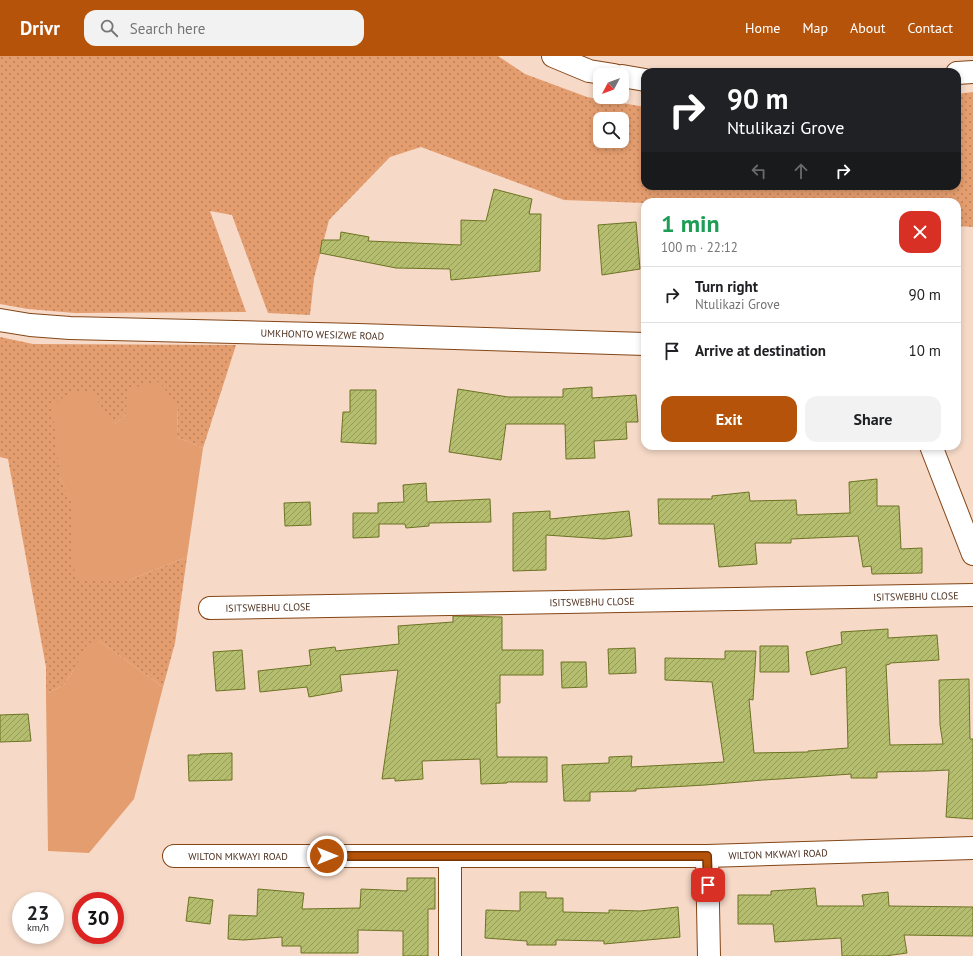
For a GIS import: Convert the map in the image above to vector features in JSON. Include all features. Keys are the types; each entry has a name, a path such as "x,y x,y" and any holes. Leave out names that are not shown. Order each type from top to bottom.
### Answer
{"street":[{"path":"553,56 593,72"},
{"path":"961,73 973,72"},
{"path":"629,77 641,79"},
{"name":"UMKHONTO WESIZWE ROAD","path":"0,320 70,328 641,344"},
{"path":"933,450 973,554"},
{"name":"ISITSWEBHU CLOSE","path":"210,608 973,594"},
{"name":"WILTON MKWAYI ROAD","path":"174,856 707,856 973,848"},
{"path":"450,856 450,956"},
{"path":"707,856 709,956"}],"shaded area":[{"path":"0,56 498,56 525,74 593,98 593,104 628,104 641,106 641,190 961,190 961,94 973,92 973,227 961,226 961,198 641,198 641,203 564,200 421,147 390,157 329,220 314,278 310,315 268,313 232,215 210,211 246,312 75,313 28,309 0,304"},
{"path":"0,337 33,344 236,345 203,448 177,437 178,406 126,414 60,478 73,505 73,568 129,580 187,557 175,643 163,687 99,641 73,671 64,685 46,694 46,667 8,459 0,457"},
{"path":"159,382 178,406 177,437 203,448 187,557 129,580 80,580 73,568 73,506 60,478 52,406 69,393 91,391 114,425 126,414 127,389"},
{"path":"99,641 163,687 134,799 89,853 48,851 46,694 64,685 88,643"}],"building":[{"path":"494,189 532,199 529,214 541,214 540,271 451,280 450,269 396,268 320,253 322,240 340,240 341,232 369,237 368,241 461,245 461,220 486,221"},
{"path":"636,222 640,269 602,275 598,225"},
{"path":"592,387 592,398 636,395 638,422 626,422 627,439 594,441 595,458 566,459 565,424 506,424 501,460 449,452 458,389 508,397 563,397 563,389"},
{"path":"350,390 376,390 376,444 341,442 343,412 350,412"},
{"path":"877,479 877,506 899,506 901,549 922,548 922,573 872,574 871,566 863,567 858,536 791,539 791,543 755,543 757,564 719,567 714,524 659,524 658,499 712,499 712,496 749,492 750,501 796,500 797,515 850,513 849,482"},
{"path":"426,483 427,502 490,499 491,522 429,523 429,526 406,528 405,524 379,524 379,537 353,538 353,513 378,513 378,503 404,502 403,485"},
{"path":"310,502 311,525 285,526 284,503"},
{"path":"550,511 550,519 629,511 632,536 604,539 546,535 546,570 513,571 513,513"},
{"path":"453,616 502,617 502,650 543,650 543,675 500,675 500,703 496,703 497,757 547,757 547,782 507,782 481,784 480,759 422,761 423,779 395,781 395,778 382,779 398,670 340,675 342,691 309,697 307,687 260,692 258,671 311,665 309,650 335,647 336,651 399,644 398,626 453,622"},
{"path":"888,629 888,638 937,635 939,660 890,663 886,665 890,745 943,744 940,725 939,680 969,679 970,739 973,739 973,819 946,817 949,770 877,772 877,778 851,778 851,774 636,789 636,791 590,792 590,801 564,801 562,765 609,763 609,757 632,756 631,767 724,762 712,682 665,680 665,658 725,659 725,651 756,651 753,700 749,699 754,753 808,752 848,748 846,667 811,675 806,652 842,644 841,632"},
{"path":"760,646 788,646 789,672 760,672"},
{"path":"635,648 636,673 609,674 608,649"},
{"path":"242,650 245,689 216,691 213,652"},
{"path":"561,662 586,662 587,687 562,688"},
{"path":"28,714 31,741 0,742 0,715"},
{"path":"232,753 232,780 189,781 188,755"},
{"path":"407,878 435,878 435,909 428,909 428,956 403,956 403,931 358,930 358,953 301,953 301,946 282,946 282,937 244,940 228,939 229,915 257,916 258,889 304,893 302,909 360,908 361,889 407,891"},
{"path":"815,888 817,906 864,906 862,895 888,892 889,906 973,907 973,936 904,935 907,953 885,956 842,956 841,938 775,942 773,924 738,924 738,895 771,895 771,891"},
{"path":"520,892 546,892 546,898 563,898 563,912 609,913 609,910 640,911 678,907 680,937 604,944 604,941 556,940 556,945 527,945 527,941 485,938 486,910 520,911"},
{"path":"189,897 213,900 210,924 186,921"}],"route":[{"path":"327,856 707,856 708,885"}]}
